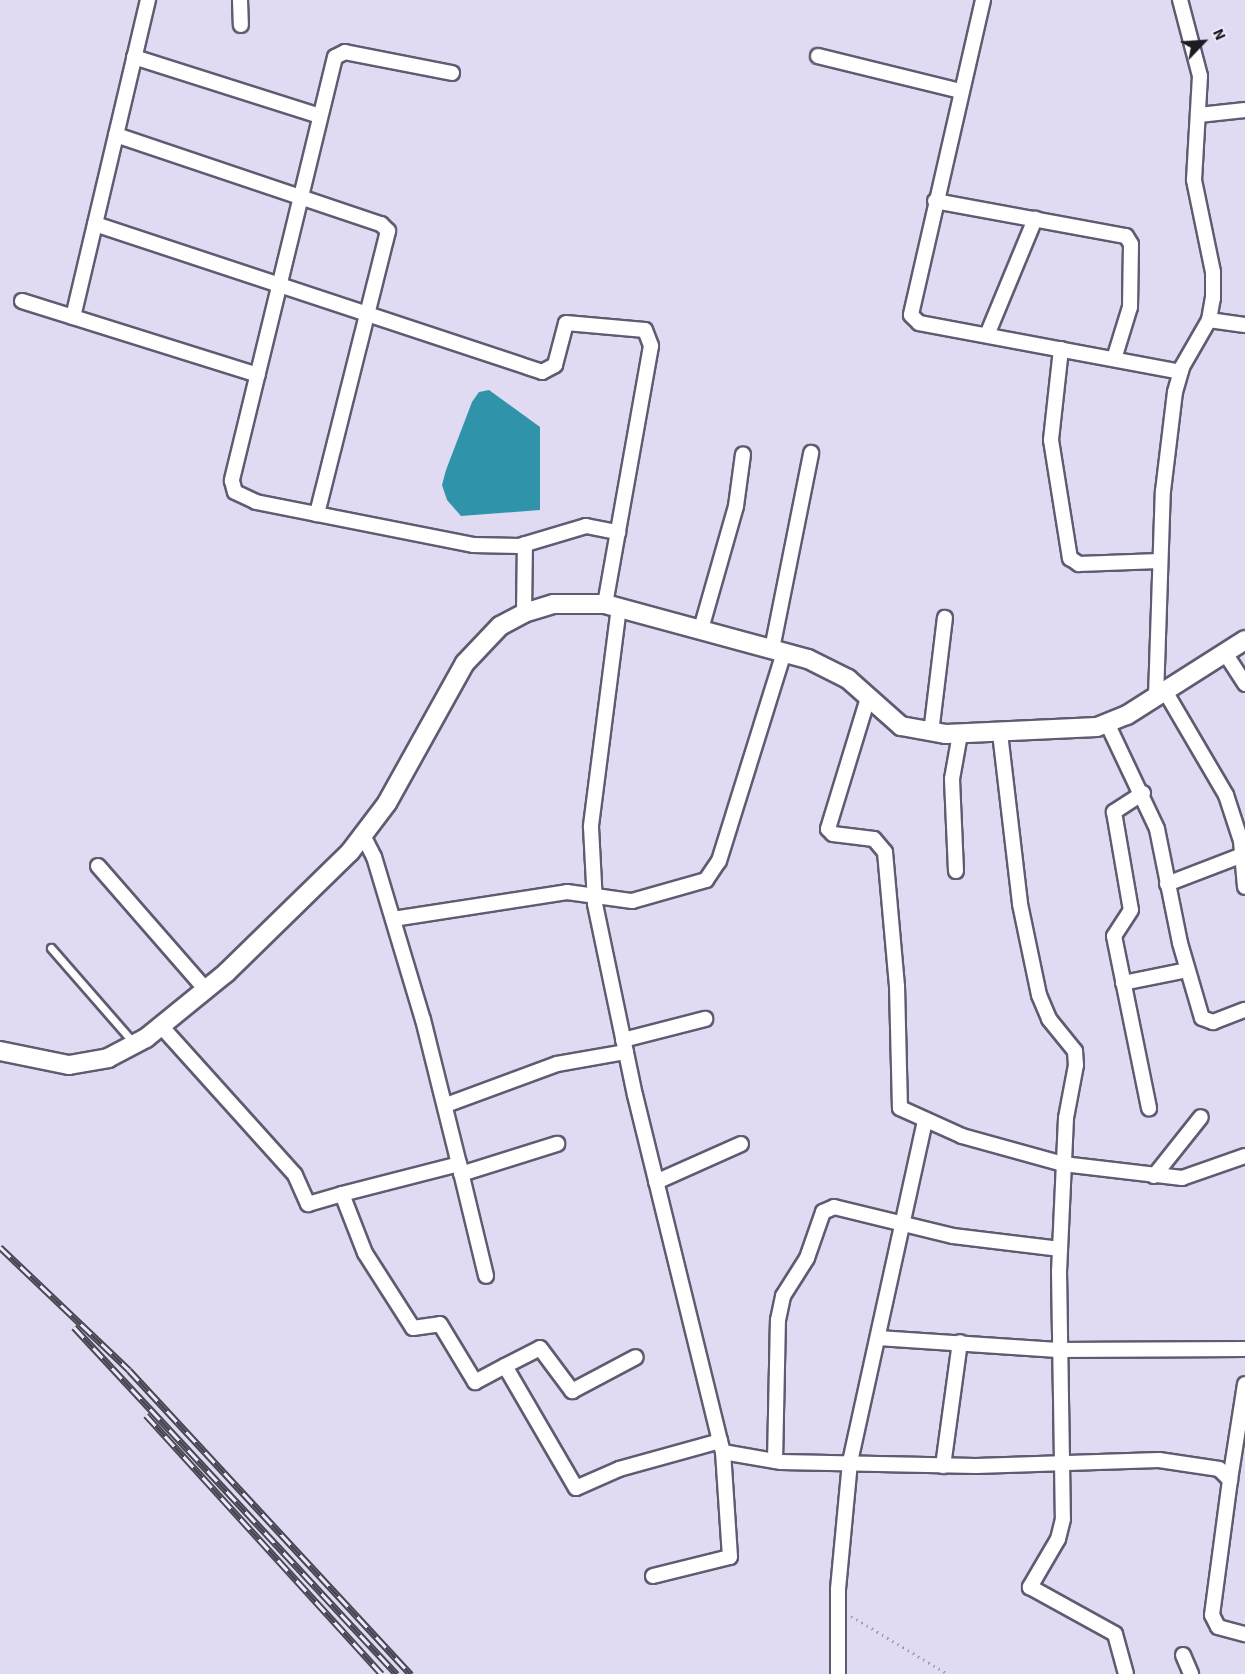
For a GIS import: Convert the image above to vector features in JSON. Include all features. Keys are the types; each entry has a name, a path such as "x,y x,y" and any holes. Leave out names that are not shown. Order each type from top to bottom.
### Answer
{"street":[{"path":"73,317 148,0"},
{"path":"240,0 241,25"},
{"path":"983,0 910,315 919,323 1180,372"},
{"path":"1180,0 1200,76 1194,180 1214,272 1209,320 1180,372 1163,491 1159,561 1161,694 1226,795 1243,855 1245,887"},
{"path":"452,73 339,54 320,116 232,482 235,492 256,502 472,545 525,544 585,526 618,532"},
{"path":"818,56 961,91"},
{"path":"134,57 320,116"},
{"path":"1199,115 1245,110"},
{"path":"116,135 381,224 388,231 317,514"},
{"path":"935,201 1035,219 1129,240 1129,318 1114,359"},
{"path":"987,335 1035,219"},
{"path":"95,224 279,287 542,372 555,365 566,323 645,330 651,346 618,532 591,827 594,893 656,1182 721,1447 730,1557 653,1576"},
{"path":"22,301 258,375"},
{"path":"1209,320 1245,325"},
{"path":"1061,349 1051,440 1070,558 1079,564 1159,561"},
{"path":"393,919 567,892 594,893 619,900 652,898 698,884 712,875 778,651 811,453"},
{"path":"701,629 736,506 743,454"},
{"path":"524,613 525,544"},
{"path":"0,1051 69,1065 108,1058 135,1044 161,1026 206,990 293,912 363,835 421,748 465,663 480,643 524,613 554,604 612,606 778,651 830,667 900,726 931,733 1068,732 1107,723 1161,694 1245,640"},
{"path":"931,733 945,618"},
{"path":"1225,653 1245,684"},
{"path":"868,698 828,829 833,834 874,840 885,852 897,986 897,1098 900,1108 980,1142 1063,1164 1182,1178 1245,1155"},
{"path":"1107,723 1143,793 1157,829 1187,970 1205,1022 1245,1010"},
{"path":"1000,733 1020,904 1039,995 1044,1012 1076,1058 1063,1164 1060,1249 1058,1350 1061,1529 1030,1587 1115,1634 1126,1674"},
{"path":"956,871 952,778 960,734"},
{"path":"1143,793 1114,812 1131,910 1114,936 1149,1108"},
{"path":"363,835 393,919 446,1105 486,1276"},
{"path":"1167,884 1243,855"},
{"path":"98,866 206,990"},
{"path":"1123,983 1187,970"},
{"path":"446,1105 557,1064 625,1046 705,1019"},
{"path":"161,1026 296,1175 308,1204 557,1144"},
{"path":"1154,1176 1201,1117"},
{"path":"838,1674 838,1605 850,1462 905,1224 925,1120"},
{"path":"656,1182 741,1144"},
{"path":"342,1194 364,1253 413,1328 440,1324 475,1382 540,1348 572,1391 636,1357"},
{"path":"775,1461 778,1320 783,1296 807,1258 823,1212 834,1207 981,1241 1060,1249"},
{"path":"878,1338 1058,1350 1245,1349"},
{"path":"943,1466 960,1342"},
{"path":"505,1366 576,1488 619,1469 721,1447 775,1461 943,1466 1061,1461 1183,1461 1220,1469 1230,1480"},
{"path":"1245,1384 1211,1606 1218,1627 1245,1634"},
{"path":"1183,1654 1191,1674"}],"lane":[{"path":"51,948 135,1044"}],"path":[{"path":"838,1605 881,1638 948,1674"}],"water":[{"path":"489,390 540,427 540,510 461,516 447,500 442,485 446,470 472,402 479,392"}],"railway":[{"path":"0,1247 129,1370 411,1674"},
{"path":"74,1327 397,1674"},
{"path":"146,1415 382,1674"}]}
